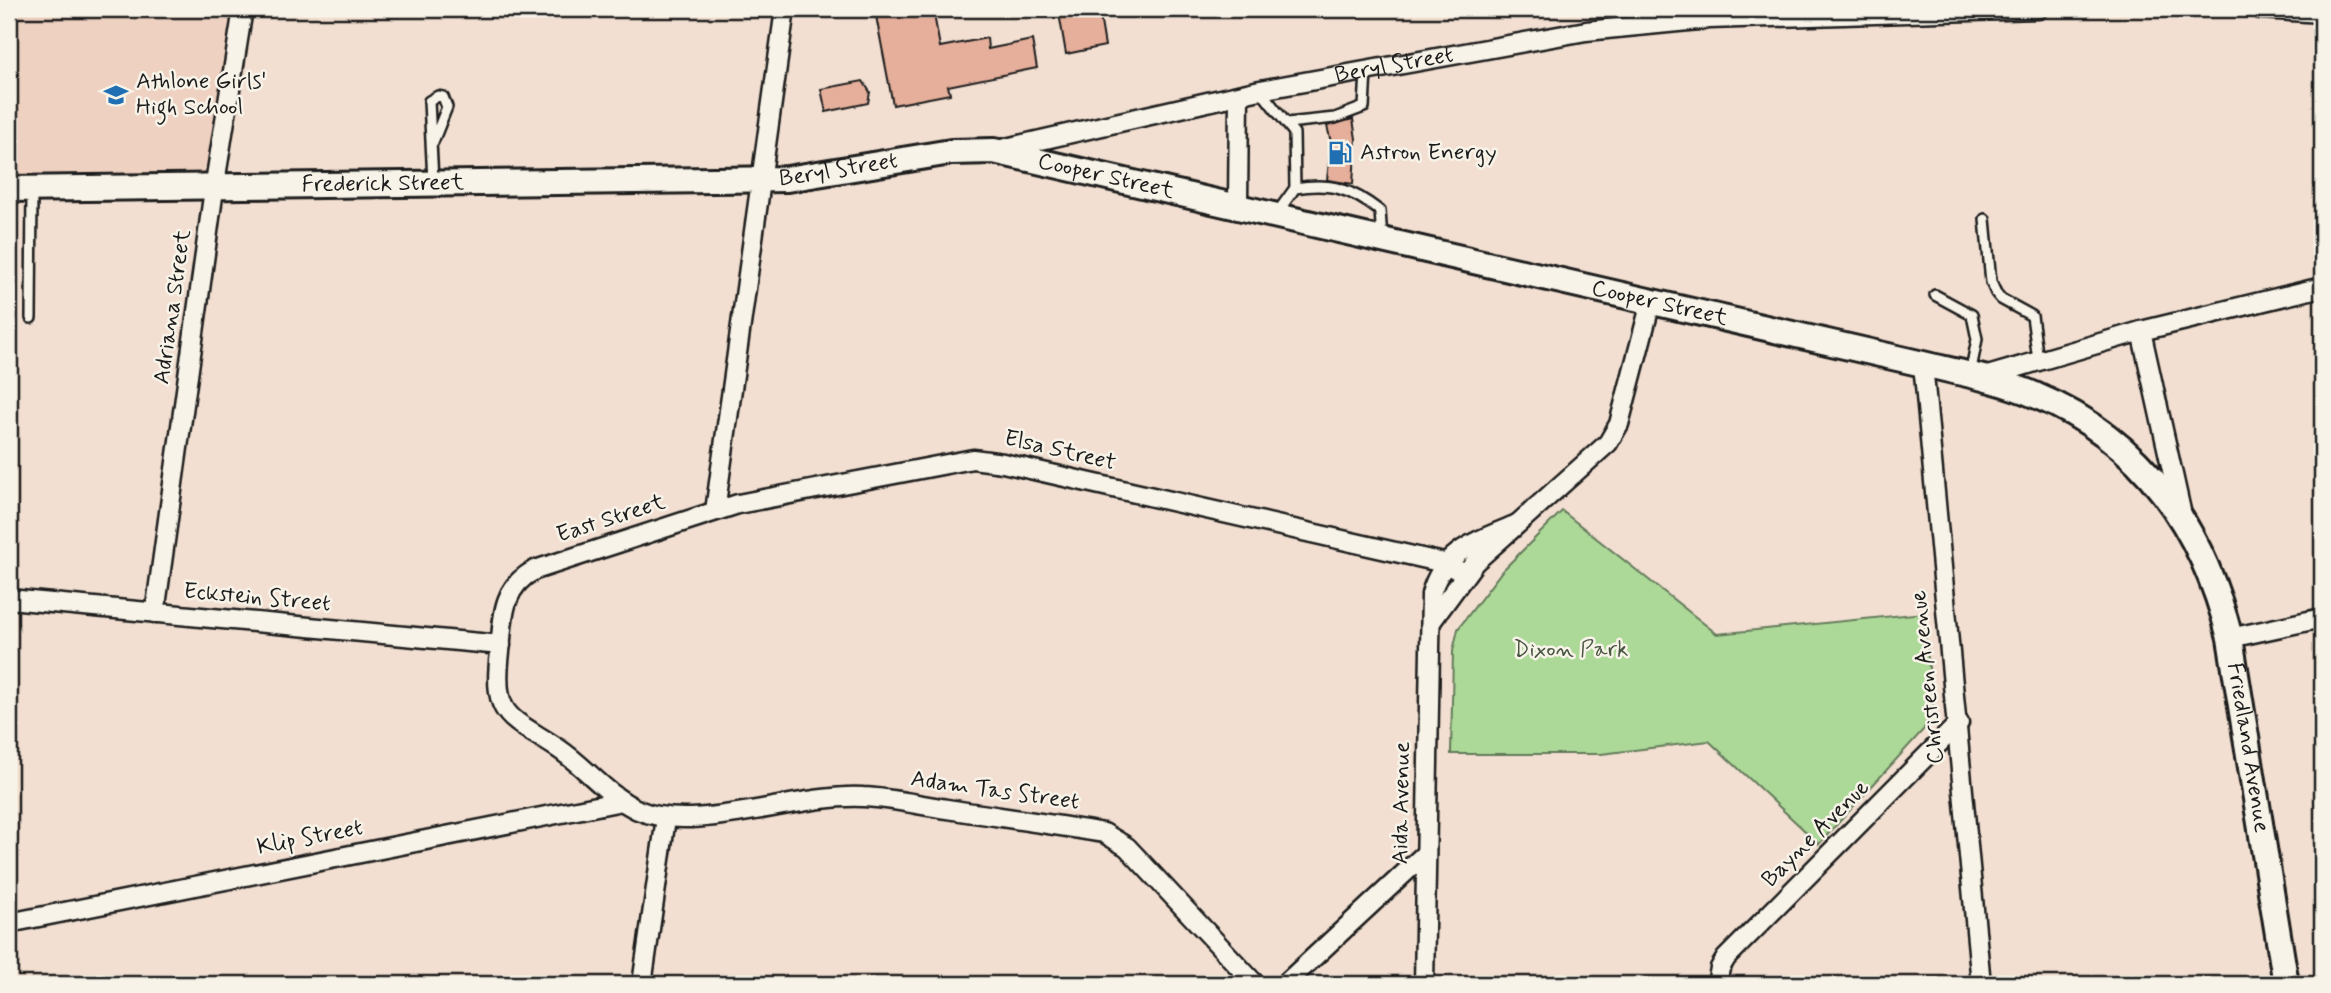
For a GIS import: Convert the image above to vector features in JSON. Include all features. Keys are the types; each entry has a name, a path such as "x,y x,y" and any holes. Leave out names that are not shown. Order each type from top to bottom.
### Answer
{"main road":[{"name":"Beryl Street","path":"760,180 826,175 951,152 994,151"},
{"name":"Cooper Street","path":"994,151 1975,376"},
{"name":"Frederick Street","path":"20,189 214,189 760,180"},
{"name":"Friedland Avenue","path":"1975,376 2057,404 2109,438 2153,480 2183,519 2215,583 2230,638 2287,984"}],"street":[{"name":"Adriana Street","path":"155,613 214,189 243,9"},
{"path":"715,510 785,9"},
{"name":"Beryl Street","path":"994,151 1260,90 1366,72 1411,61 1643,23 2038,9"},
{"path":"2260,9 2322,13"},
{"path":"1238,207 1239,95"},
{"path":"1975,376 2141,331 2322,287"},
{"name":"Aida Avenue","path":"1431,622 1465,573 1608,443 1619,424 1651,302"},
{"name":"Friedland Avenue","path":"2141,331 2183,519"},
{"name":"Christeen Avenue","path":"1923,364 1959,723 1981,984"},
{"name":"Elsa Street","path":"715,510 917,468 983,459 1444,564 1465,573"},
{"name":"East Street","path":"666,818 621,801 602,788 570,756 512,719 502,707 497,684 507,598 525,575 715,510"},
{"name":"Aida Avenue","path":"1424,984 1431,594 1434,581 1444,564 1466,547 1517,524"},
{"name":"Elsa Street","path":"1392,554 1434,581 1455,590"},
{"name":"Eckstein Street","path":"9,599 500,645"},
{"path":"2230,638 2322,618"},
{"name":"Bayne Avenue","path":"1717,984 1720,968 1727,958 1959,723"},
{"name":"Adam Tas Street","path":"666,818 858,796 1104,832 1128,847 1255,984"},
{"name":"Klip Street","path":"9,923 621,801"},
{"path":"642,984 666,818"},
{"path":"1285,984 1425,854"}],"lane":[{"path":"1287,123 1335,118 1364,107 1366,72"},
{"path":"1260,90 1287,123 1296,144 1295,188 1275,216"},
{"path":"433,142 433,185"},
{"path":"1295,188 1315,185 1357,194 1380,211 1382,240"},
{"path":"20,189 31,318"},
{"path":"1986,219 1991,282 2001,299 2032,316 2038,360"},
{"path":"1935,295 1972,315 1977,339 1975,376"}],"shaded area":[{"name":"Athlone Girls' High School","path":"9,9 235,9 212,181 9,186"}],"green space":[{"name":"Dixon Park","path":"1562,511 1717,634 1923,613 1933,705 1924,729 1819,844 1709,741 1601,754 1451,754 1453,651 1458,629 1502,571"}],"building":[{"path":"914,9 933,9 940,47 987,38 988,49 1032,40 1037,68 948,86 950,94 893,105 876,16"},
{"path":"1083,9 1099,10 1105,46 1066,54 1059,13"},
{"path":"863,81 870,92 868,103 826,112 821,89"},
{"path":"1353,119 1356,139 1353,184 1327,180 1331,142 1327,126"}],"place":[{"name":"Athlone Girls' High School","path":"116,95"},
{"name":"Astron Energy","path":"1340,153"}]}
